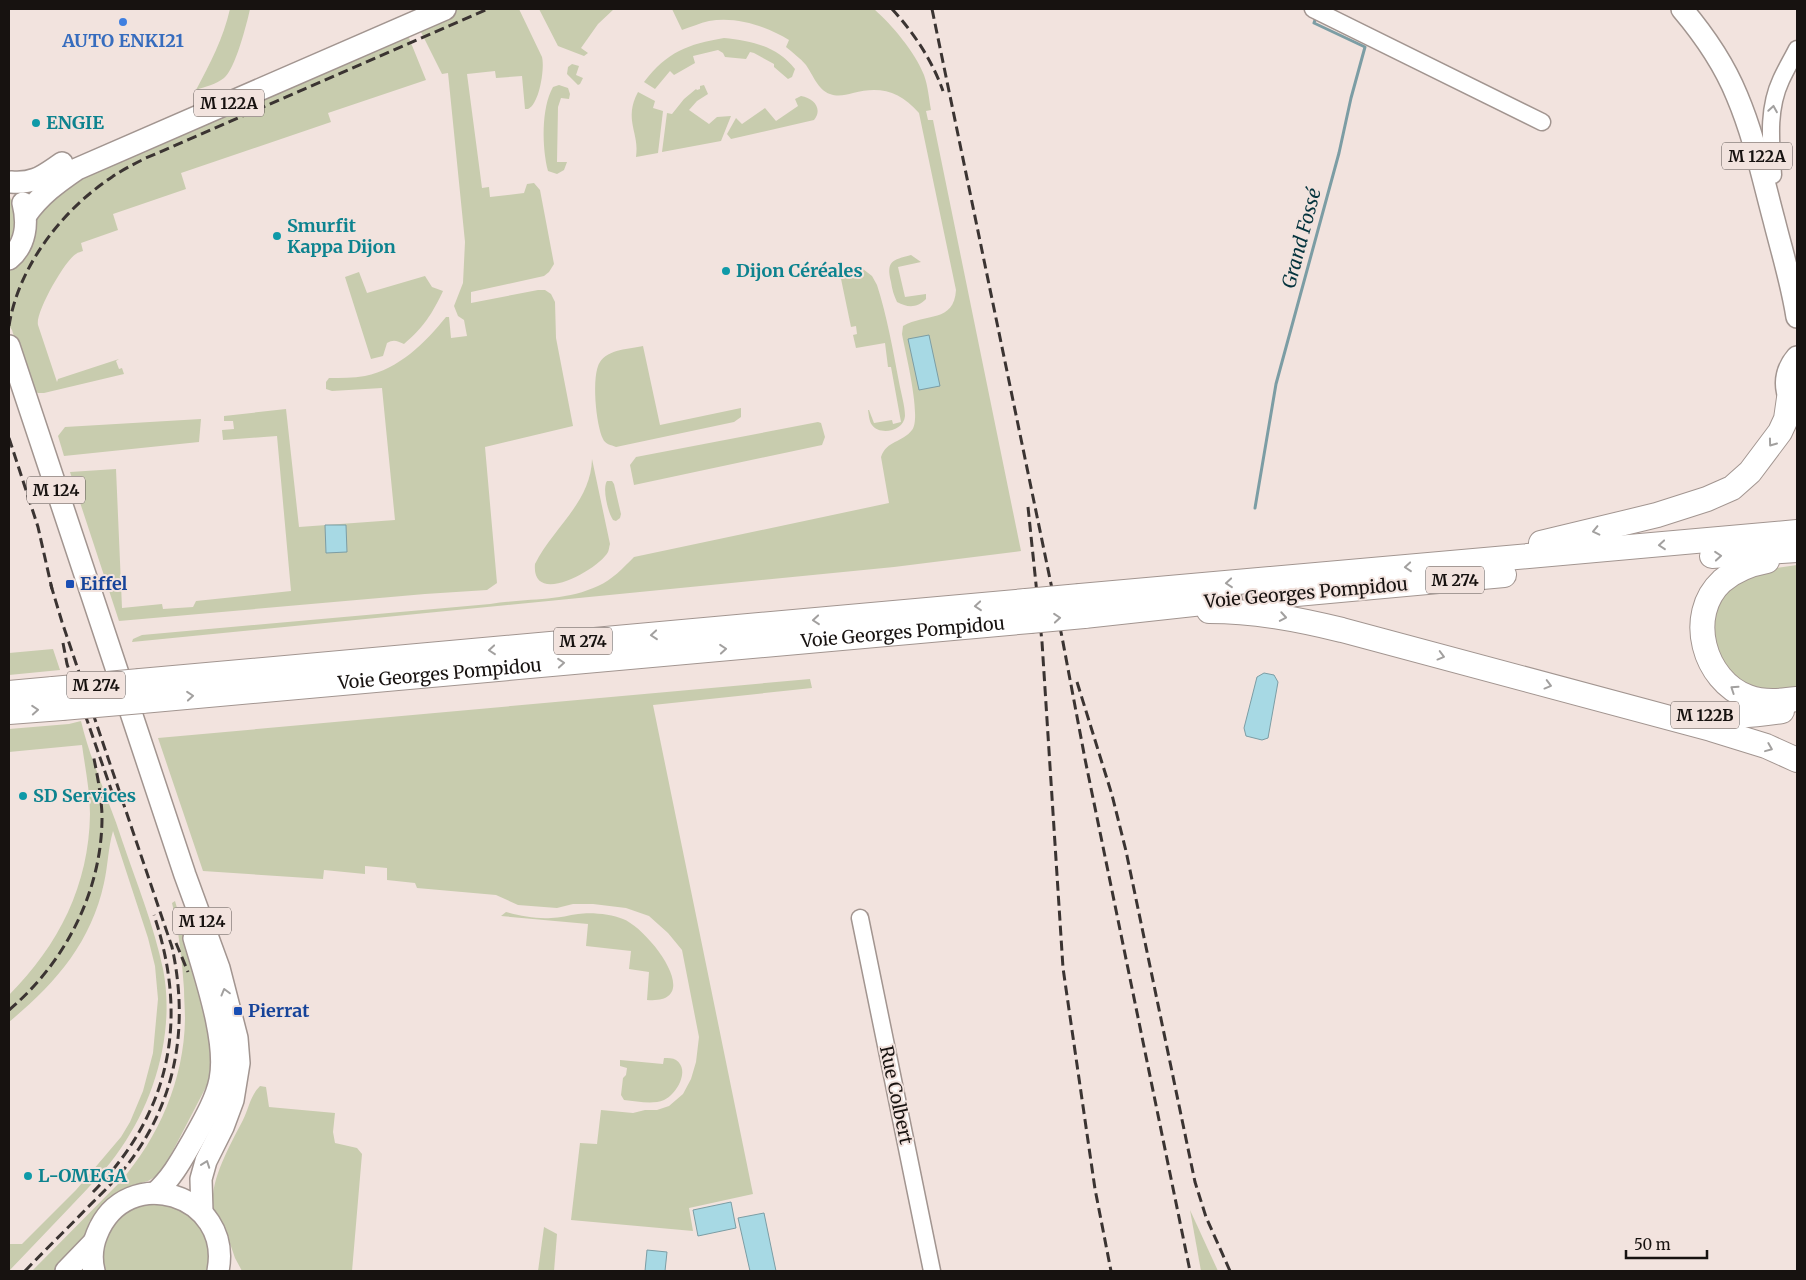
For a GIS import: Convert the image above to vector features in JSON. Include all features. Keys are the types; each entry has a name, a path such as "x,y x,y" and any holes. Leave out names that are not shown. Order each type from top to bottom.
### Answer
{"highway":[{"path":"1457,563 1618,526 1707,499 1723,492 1736,485 1750,472 1774,440 1793,403"},
{"name":"Voie Georges Pompidou","path":"9,693 57,698 141,691 1082,606 1457,563 1797,532"},
{"name":"Voie Georges Pompidou","path":"1082,606 1112,614 1200,602 1797,550"},
{"path":"1797,555 1748,566 1734,572 1721,582 1708,601 1702,633 1705,649 1713,669 1721,680 1738,693 1764,701 1797,699"},
{"path":"1112,614 1200,610 1240,611 1302,620 1613,702 1741,738 1766,746 1797,760"},
{"name":"Voie Georges Pompidou","path":"9,712 57,698"},
{"name":"M 122B","path":"1613,702 1714,716 1742,716 1797,708"}],"main road":[{"name":"M 122A","path":"10,181 25,182 38,179 74,155 415,9"},
{"name":"M 122A","path":"26,215 54,184 77,169 445,9"},
{"name":"M 122A","path":"1682,9 1704,37 1717,58 1737,96 1745,117 1792,287 1797,317"},
{"name":"M 122A","path":"1691,9 1711,36 1741,85 1760,132 1797,263"},
{"path":"9,259 21,244 26,230 26,215 22,197 10,181"},
{"name":"M 124","path":"9,346 185,875 219,968 237,1038 239,1063 235,1092 224,1127 206,1161 201,1179 202,1212"},
{"path":"1793,403 1786,390 1786,381 1791,364 1797,357 1797,351"},
{"name":"M 124","path":"9,384 194,936 220,1039 222,1067 220,1082 200,1126 176,1169 164,1186 155,1192"},
{"path":"94,1271 92,1264 93,1243 101,1223 115,1207 134,1196 155,1192 180,1198 202,1212 212,1226 218,1243 222,1268"},
{"path":"66,1271 93,1243"}],"street":[{"path":"1313,9 1542,122"},
{"path":"1773,175 1770,134 1772,106 1780,81 1797,49"},
{"name":"Rue Colbert","path":"860,918 932,1271"}],"green space":[{"path":"230,9 250,9 232,66 221,80 196,90 220,41"},
{"path":"459,9 519,9 542,57 543,70 538,94 532,106 528,109 525,109 522,76 496,78 495,71 467,74 482,188 489,187 490,197 524,193 527,184 534,183 540,190 554,264 544,276 471,292 471,303 538,290 545,290 551,294 555,302 556,338 573,426 485,447 497,583 487,590 119,621 70,472 116,469 122,608 162,604 163,609 193,607 196,601 291,591 277,436 223,440 222,430 234,429 233,421 224,421 224,416 286,409 299,527 395,520 382,388 332,391 326,389 326,382 329,378 365,376 389,367 410,354 446,317 449,317 451,338 467,336 464,320 458,316 454,306 463,283 465,242 448,73 442,74 421,32 421,28 437,18"},
{"path":"539,9 614,9 598,24 581,48 588,53 584,56 558,46"},
{"path":"672,9 874,9 895,31 915,57 924,75 926,84 931,110 926,111 928,120 933,120 1021,551 894,567 132,642 133,639 142,635 572,595 608,580 634,557 889,503 881,457 887,447 912,430 915,423 914,399 902,334 903,326 937,316 950,308 956,290 919,113 897,95 881,90 863,91 839,96 826,92 819,86 806,65 786,47 789,40 771,30 740,21 719,20 682,30"},
{"path":"403,34 409,38 426,80 328,113 331,122 181,173 186,189 113,214 118,230 81,243 83,251 71,258 58,276 41,310 38,325 57,382 58,379 119,359 116,361 119,369 122,368 124,374 44,393 38,393 29,388 12,330 9,326 9,269 32,223 63,184"},
{"path":"724,38 754,43 772,50 788,61 795,69 792,77 788,79 774,67 774,64 754,53 750,52 746,59 725,57 718,50 693,56 695,63 674,75 670,71 655,89 644,82 661,63 679,51 700,43"},
{"path":"572,64 579,66 576,75 583,78 578,85 567,74 568,67"},
{"path":"559,85 568,88 570,94 569,99 561,98 558,107 557,162 567,162 564,170 557,174 548,171 544,128 549,96 553,87"},
{"path":"704,85 708,94 697,101 689,110 709,124 717,117 731,116 721,141 662,152 667,113 672,114 684,99"},
{"path":"638,92 655,101 653,108 663,111 658,153 636,157 637,148 632,111"},
{"path":"801,96 810,99 816,105 818,112 814,120 731,139 727,134 736,118 742,124 765,108 776,121 798,106 795,99"},
{"path":"9,195 16,214 16,227 9,245"},
{"path":"911,255 921,262 898,267 905,297 926,294 926,299 912,306 897,302 889,270 892,262"},
{"path":"863,269 872,276 881,297 904,404 904,421 896,428 886,431 872,425 868,410 874,423 892,420 893,424 901,422 891,367 888,367 885,343 856,348 853,335 857,334 856,326 851,327 840,274"},
{"path":"359,272 367,293 425,276 432,287 443,291 427,320 411,338 404,344 396,341 387,343 383,356 371,359 345,277"},
{"path":"643,346 660,425 741,408 741,417 734,422 616,447 604,441 598,423 595,388 597,368 608,354"},
{"path":"201,419 199,442 64,456 58,436 65,427"},
{"path":"818,422 821,423 825,437 822,445 634,485 630,465 636,457"},
{"path":"592,459 610,544 608,551 602,559 580,575 554,584 543,583 537,577 535,564 578,502 590,474"},
{"path":"607,481 612,481 614,484 621,514 620,518 616,521 611,517 606,500 605,489"},
{"path":"1797,565 1797,692 1761,694 1721,668 1711,624 1722,595 1755,571"},
{"path":"53,649 60,670 9,675 9,653"},
{"path":"810,679 812,688 653,705 753,1194 689,1208 693,1231 571,1220 580,1143 597,1144 601,1110 633,1113 657,1110 669,1106 683,1094 691,1079 696,1062 699,1037 682,950 668,933 649,916 626,908 593,904 573,904 557,908 518,905 496,895 417,888 415,883 387,880 387,868 365,866 365,874 324,870 323,879 203,871 158,738"},
{"path":"81,721 90,752 155,937 163,969 166,992 164,1039 153,1085 144,1107 121,1148 91,1185 9,1271 9,1244 22,1244 76,1190 121,1137 130,1122 143,1091 153,1053 158,999 155,966 148,938 113,831 105,877 98,905 90,925 69,961 56,977 26,1008 9,1022 9,995 43,956 68,912 77,889 84,865 90,814 82,745 9,752 9,729 69,724"},
{"path":"175,901 194,967 216,1064 165,1166 158,1175 148,1181 124,1188 113,1195 89,1222 88,1230 76,1248 54,1271 32,1271 120,1182 134,1165 157,1127 167,1106 180,1064 184,1042 185,1019 181,956 172,903"},
{"path":"506,912 540,918 589,913 623,919 634,926 658,950 673,979 672,991 664,998 647,1000 649,972 629,969 631,951 586,946 588,924 501,916"},
{"path":"664,1058 676,1060 682,1070 680,1082 673,1093 664,1100 655,1102 624,1100 621,1095 623,1078 626,1075 627,1068 620,1066 620,1060 663,1064"},
{"path":"260,1086 266,1087 269,1107 335,1113 333,1132 335,1143 357,1148 362,1154 352,1271 242,1271 235,1258 223,1223 215,1214 213,1202 214,1187 224,1157 252,1098"},
{"path":"158,1203 182,1211 199,1225 208,1245 207,1271 104,1271 103,1244 113,1224 121,1216 132,1210"},
{"path":"1190,1210 1218,1271 1201,1271"},
{"path":"544,1227 557,1234 554,1271 538,1271"}],"water":[{"path":"929,335 940,386 919,390 908,339"},
{"path":"325,525 346,525 347,552 326,553"},
{"path":"1264,673 1274,675 1278,682 1268,738 1262,740 1246,736 1244,728 1257,677"},
{"path":"731,1202 736,1228 698,1236 693,1210"},
{"path":"764,1213 776,1271 750,1271 738,1218"},
{"path":"647,1250 667,1252 665,1271 645,1271"}],"waterway":[{"name":"Grand Fossé","path":"1255,508 1276,384 1339,153 1365,47 1314,23 1316,17"}],"railway":[{"path":"9,326 22,282 45,242 76,206 116,174 146,158 488,9"},
{"path":"892,9 922,47 943,91"},
{"path":"932,9 1062,637 1085,759 1190,1271"},
{"path":"9,438 38,527 52,589"},
{"path":"1028,507 1042,642 1063,968 1095,1189 1111,1271"},
{"path":"25,1271 113,1181 145,1140 168,1088 175,1061 178,1033 177,976 172,947 50,582"},
{"path":"63,643 67,664 81,705"},
{"path":"1077,682 1112,795 1126,851 1195,1182 1206,1217 1230,1271"},
{"path":"80,700 113,795"},
{"path":"9,1010 48,970 64,947 88,896 96,870 101,842 102,814 93,754"},
{"path":"93,1192 119,1161 140,1130 156,1097 166,1063 171,1028 170,991 165,954 154,915"},
{"path":"176,943 188,972"}],"place":[{"name":"AUTO ENKI21","path":"123,22"},
{"name":"ENGIE","path":"36,123"},
{"name":"Smurfit Kappa Dijon","path":"277,236"},
{"name":"Dijon Céréales","path":"726,271"},
{"name":"Eiffel","path":"70,584"},
{"name":"SD Services","path":"23,796"},
{"name":"Pierrat","path":"238,1011"},
{"name":"L-OMEGA","path":"28,1176"}]}
